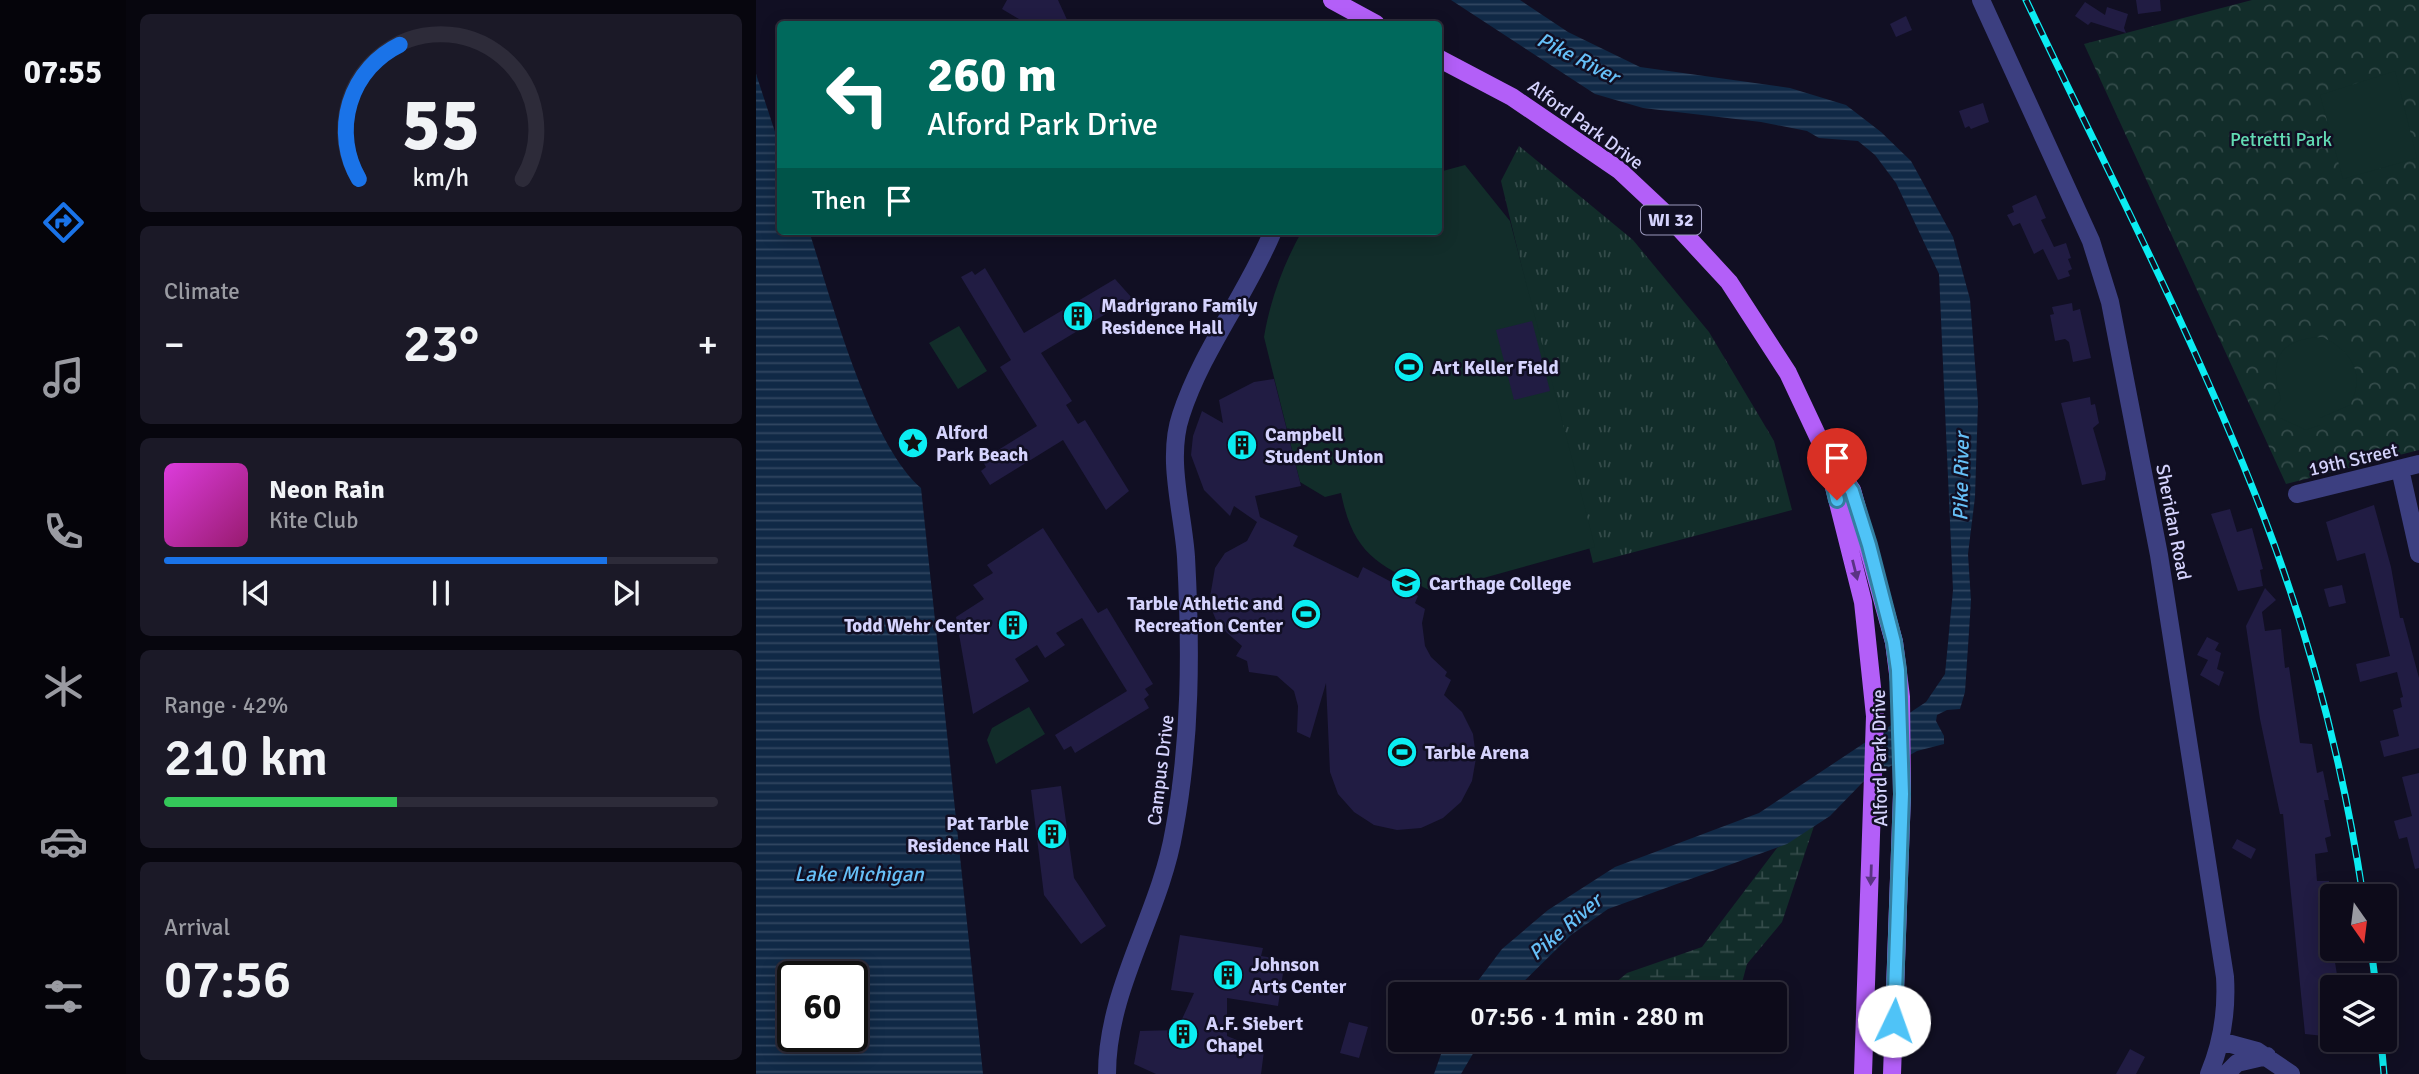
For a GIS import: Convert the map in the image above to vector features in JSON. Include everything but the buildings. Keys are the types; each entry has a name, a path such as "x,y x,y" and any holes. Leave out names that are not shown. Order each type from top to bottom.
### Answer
{"main road":[{"path":"1332,0 1370,21"},
{"name":"Alford Park Drive","path":"1442,60 1512,97 1608,163 1667,215 1729,282 1787,373 1827,456 1852,491 1894,642 1901,697 1902,794 1892,1074"},
{"name":"Alford Park Drive","path":"1827,456 1863,602 1875,716 1863,1074"}],"street":[{"name":"Sheridan Road","path":"1981,0 2091,242 2110,302 2166,593 2224,969 2226,1002 2220,1041 2208,1074"},
{"name":"Campus Drive","path":"1107,1074 1113,1016 1154,902 1174,833 1188,733 1186,558 1176,472 1181,415 1271,235"},
{"name":"19th Street","path":"2297,494 2419,464"},
{"path":"2400,469 2419,554"},
{"path":"2220,1041 2249,1047 2267,1056 2291,1074"},
{"path":"2226,1074 2237,1063 2267,1056"}],"green space":[{"name":"Petretti Park","path":"2252,0 2419,0 2419,450 2286,484 2084,44"},
{"path":"2395,71 2417,158 2343,179 2320,95"},
{"path":"1519,146 1633,240 1709,332 1774,441 1792,510 1593,563 1501,181"},
{"name":"Art Keller Field","path":"1465,165 1510,221 1595,547 1433,592 1398,574 1372,556 1353,532 1341,493 1325,497 1300,482 1264,337 1278,282 1300,235 1442,235 1442,171"},
{"path":"959,326 987,371 958,389 929,343"},
{"path":"2322,337 2348,356 2357,383 2350,405 2320,418 2320,425 2306,430 2278,417 2274,407 2281,399 2277,385 2277,363 2287,347 2296,342"},
{"path":"1029,707 1045,734 996,764 987,740 992,728"},
{"path":"1814,826 1782,922 1747,964 1742,982 1616,982 1627,973 1702,947 1777,848"}],"water":[{"name":"Pike River","path":"1451,0 1520,0 1568,32 1640,67 1790,88 1846,105 1881,132 1911,161 1953,237 1970,299 1978,403 1975,497 1968,554 1971,601 1965,692 1960,709 1947,710 1937,715 1936,721 1944,736 1944,744 1917,751 1863,782 1830,816 1787,844 1608,909 1571,935 1523,982 1477,982 1502,949 1548,910 1615,867 1759,813 1926,702 1945,674 1953,590 1939,274 1896,183 1875,155 1858,141 1819,138 1807,131 1761,122 1643,108 1595,94"},
{"name":"Lake Michigan","path":"756,74 777,138 777,235 810,235 840,330 869,405 902,467 921,488 983,1074 756,1074"},
{"path":"1442,1052 1474,1052 1461,1074 1434,1074"}],"railway":[{"path":"2026,0 2199,361 2270,534 2319,687 2344,791 2361,884"},
{"path":"2373,961 2374,975"},
{"path":"2382,1052 2384,1074"}],"place":[{"name":"Madrigrano Family Residence Hall","path":"1078,316"},
{"name":"Art Keller Field","path":"1409,367"},
{"name":"Alford Park Beach","path":"913,443"},
{"name":"Campbell Student Union","path":"1242,445"},
{"name":"Carthage College","path":"1406,583"},
{"name":"Tarble Athletic and Recreation Center","path":"1306,614"},
{"name":"Todd Wehr Center","path":"1013,625"},
{"name":"Tarble Arena","path":"1402,752"},
{"name":"Pat Tarble Residence Hall","path":"1052,834"},
{"name":"Johnson Arts Center","path":"1228,975"},
{"name":"A.F. Siebert Chapel","path":"1183,1034"}],"route":[{"path":"1837,500 1827,456 1852,491 1894,642 1898,670 1901,697 1902,794 1894,1021"}]}
